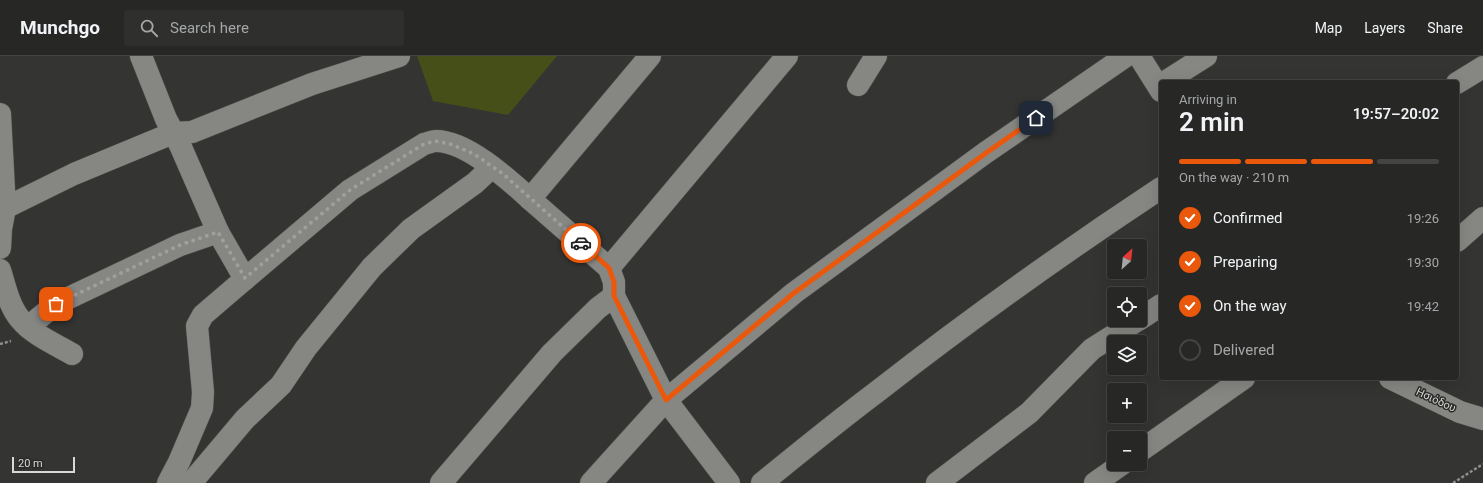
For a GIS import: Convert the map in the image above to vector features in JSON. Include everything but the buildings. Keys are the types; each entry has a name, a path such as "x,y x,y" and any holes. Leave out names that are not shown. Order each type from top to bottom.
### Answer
{"street":[{"path":"141,56 166,119 180,145 218,232 245,278"},
{"path":"5,208 74,174 173,133 192,132 312,84 399,56"},
{"path":"530,199 650,56"},
{"path":"609,268 787,56"},
{"path":"858,85 876,56"},
{"path":"591,483 666,400 794,293 986,153 1126,56"},
{"path":"1139,56 1159,83"},
{"path":"1170,80 1206,56"},
{"path":"1459,82 1483,67"},
{"path":"0,114 5,208 1,230 0,248"},
{"path":"168,483 179,462 202,408 203,392 197,326 202,316 350,190 424,144 436,141 450,144 474,154 503,174 609,268 614,282 614,296 666,400 729,483"},
{"path":"191,483 245,419 281,385 306,348 372,267 411,229 475,183 492,167"},
{"path":"762,483 878,390 1089,236 1159,189"},
{"path":"1459,239 1483,218"},
{"path":"28,327 56,304 180,245 218,232"},
{"path":"0,270 9,300 19,319 28,327 72,354"},
{"path":"441,483 552,353 598,308 614,296"},
{"path":"1147,314 1159,306"},
{"path":"937,483 1029,413 1092,349 1126,327"},
{"path":"1147,446 1241,380"},
{"name":"Ησιόδου","path":"1394,380 1460,412 1483,419"},
{"path":"1095,483 1112,471"}],"path":[{"path":"1453,483 1483,464"}],"green space":[{"path":"417,56 557,56 508,115 433,101"}],"way so far":[{"path":"56,304 180,245 218,232 245,278 350,190 424,144 436,141 450,144 474,154 503,174 581,243"}],"route":[{"path":"581,243 609,268 614,282 614,296 666,400 794,293 1036,118"}]}
